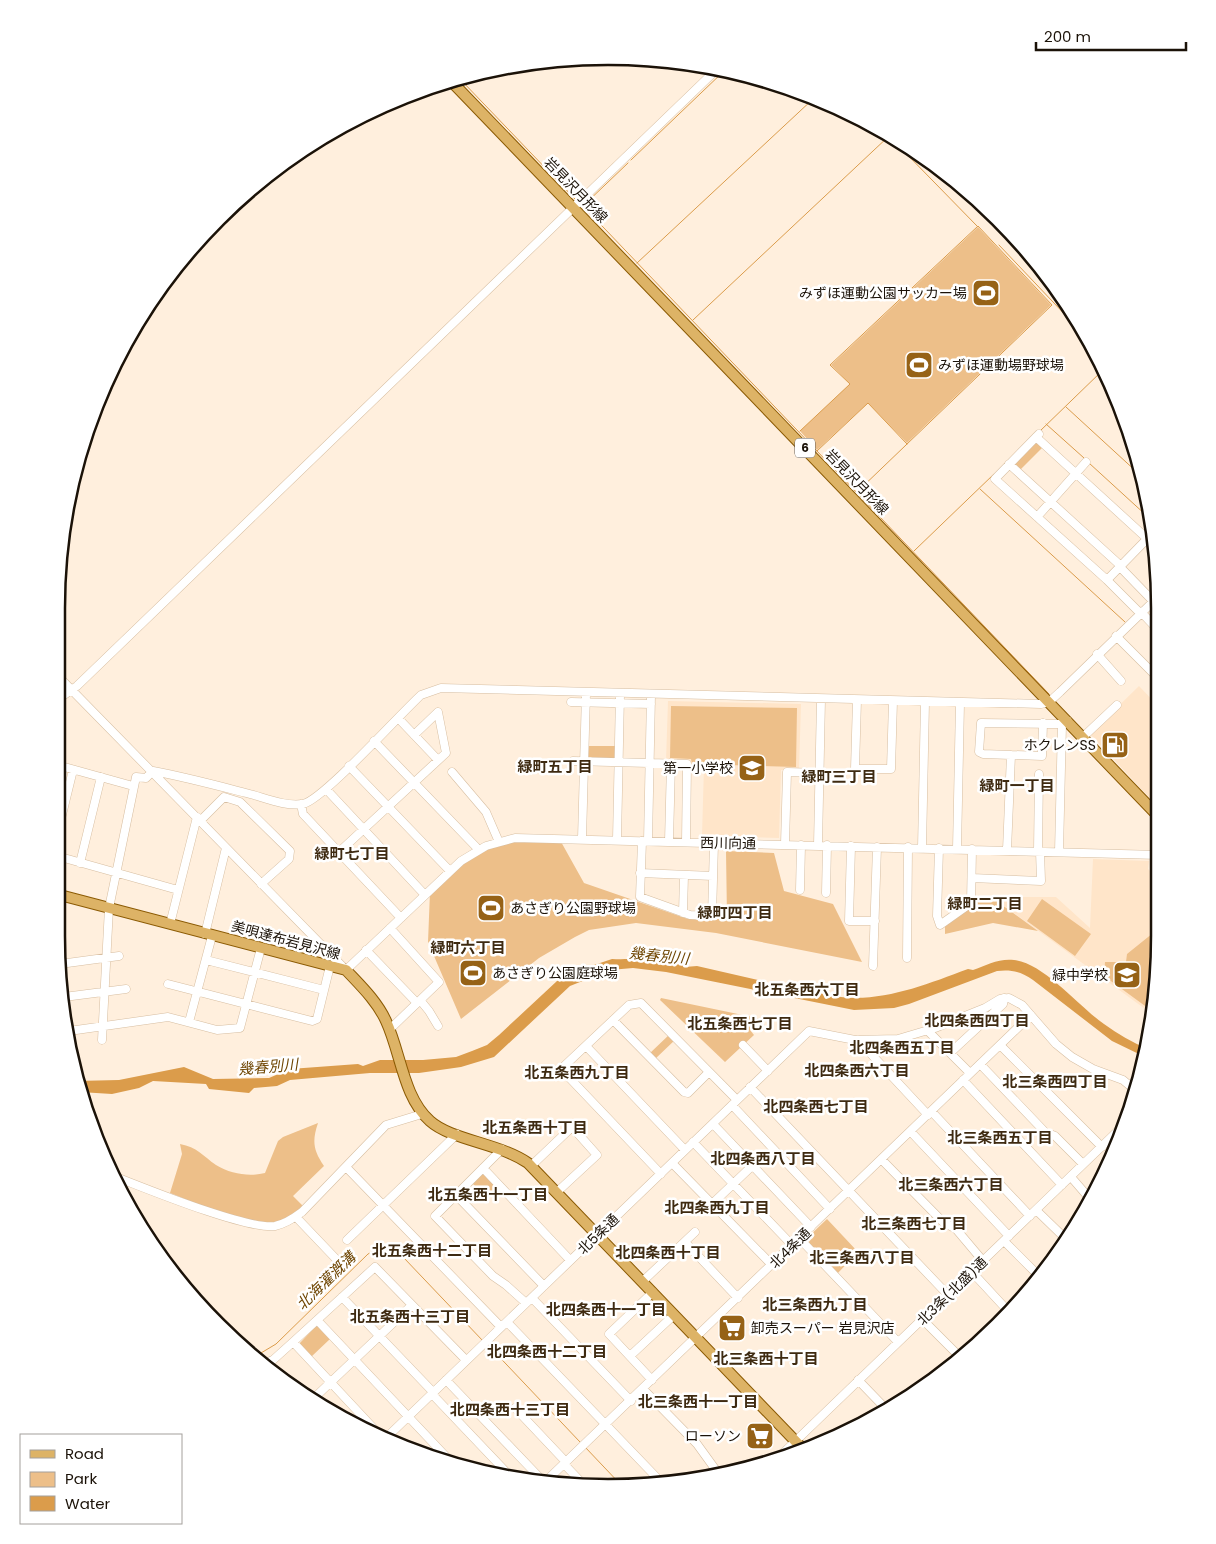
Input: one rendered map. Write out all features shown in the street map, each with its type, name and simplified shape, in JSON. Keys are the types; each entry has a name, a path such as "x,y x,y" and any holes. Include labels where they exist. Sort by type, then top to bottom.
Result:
{"main road":[{"name":"岩見沢月形線","path":"457,87 1049,702 1065,722 1083,737 1151,809"},
{"name":"美唄達布岩見沢線","path":"65,896 346,970 376,1004 391,1033 410,1089 422,1114 437,1127 502,1149 531,1166 798,1445"}],"street":[{"path":"65,695 575,208 711,75"},
{"path":"1146,535 1076,473 1038,435 995,479 1107,580 1151,623"},
{"path":"1037,517 1086,462"},
{"path":"1009,464 1151,593"},
{"path":"1107,580 1146,541"},
{"path":"153,771 277,801 301,804 314,799 421,695 441,688 1041,704 1049,702 1151,603"},
{"path":"1116,636 1151,671"},
{"path":"1097,654 1122,681"},
{"path":"65,683 346,970"},
{"path":"582,839 586,693"},
{"path":"617,840 620,694"},
{"path":"651,695 645,841 640,873 640,897 683,913 712,916 714,842"},
{"path":"818,845 821,699"},
{"path":"857,700 855,769 890,769 893,701"},
{"path":"571,702 650,704"},
{"path":"922,848 925,702"},
{"path":"957,849 960,703"},
{"path":"1083,737 1117,705"},
{"path":"339,852 446,752 438,712 414,735"},
{"path":"398,718 438,760"},
{"path":"1042,723 1042,756 984,754 979,752 981,722 1065,722 1059,852"},
{"path":"374,741 479,850"},
{"path":"1007,850 1011,755"},
{"path":"573,761 687,764 686,842"},
{"path":"669,841 671,763"},
{"path":"349,766 450,871"},
{"path":"65,767 133,786"},
{"path":"65,804 74,770"},
{"path":"102,1040 110,908 116,873 136,777 146,778 153,771"},
{"path":"452,772 486,812 499,842"},
{"path":"785,844 786,772 820,773"},
{"path":"972,878 1041,881 1039,774"},
{"path":"80,863 101,777"},
{"path":"326,788 425,895"},
{"path":"170,924 198,819 224,797 240,802 290,852 289,859 261,884"},
{"path":"301,804 303,814 401,918"},
{"name":"西川向通","path":"346,970 450,871 479,850 499,842 522,837 1151,855"},
{"path":"800,890 802,845"},
{"path":"826,893 827,846"},
{"path":"851,846 849,921 874,921"},
{"path":"873,966 877,847"},
{"path":"907,958 908,847"},
{"path":"189,1022 206,960 226,848"},
{"path":"939,848 937,916 940,925 971,903 972,849"},
{"path":"65,859 178,890"},
{"path":"640,873 713,876"},
{"path":"683,913 684,875"},
{"path":"390,928 439,982 418,1001 391,1033"},
{"path":"73,1030 168,1017 217,1030 240,1028 261,948"},
{"path":"366,950 430,1011 438,1026"},
{"path":"66,963 118,956"},
{"path":"206,960 324,990"},
{"path":"168,984 312,1021 317,1018 330,966"},
{"path":"69,996 126,989"},
{"path":"950,1053 1003,1004 1004,998"},
{"path":"858,1040 885,1041 927,1030 1004,998 1014,999 1031,1015 1056,1044 1072,1058 1093,1069 1123,1080 1130,1085"},
{"path":"661,1174 561,1069 632,1003 645,1004 709,1072 734,1103 830,1209"},
{"name":"北4条通","path":"552,1476 1031,1015"},
{"path":"613,1020 684,1092 688,1093 709,1072"},
{"path":"927,1030 970,1073"},
{"name":"北5条通","path":"391,1434 809,1031 858,1040"},
{"path":"858,1040 1030,1216"},
{"path":"1000,1044 1102,1147"},
{"path":"744,1045 768,1071"},
{"path":"586,1046 686,1150"},
{"path":"980,1064 1044,1132 1055,1136 1083,1164"},
{"path":"963,1080 1062,1185"},
{"path":"750,1087 948,1295"},
{"path":"123,1179 254,1224 275,1226 296,1217 386,1125 422,1114"},
{"path":"713,1124 811,1228"},
{"path":"531,1166 572,1127 598,1155 557,1192"},
{"path":"911,1132 1035,1271"},
{"path":"347,1240 457,1134"},
{"name":"北3条(北盛)通","path":"799,1444 858,1380 1113,1136"},
{"path":"694,1142 792,1245"},
{"path":"502,1149 435,1216 494,1276 529,1300 630,1401"},
{"path":"882,1160 943,1222 956,1229 983,1261"},
{"path":"672,1163 772,1265"},
{"path":"712,1204 752,1166"},
{"path":"346,1167 656,1477"},
{"path":"483,1168 570,1260"},
{"path":"1071,1177 1086,1194"},
{"path":"456,1195 544,1286"},
{"path":"1036,1210 1061,1234"},
{"path":"296,1217 337,1260"},
{"path":"643,1282 695,1232"},
{"path":"799,1238 898,1342"},
{"path":"685,1242 738,1298"},
{"path":"270,1361 318,1321 375,1267 466,1360"},
{"path":"972,1272 1004,1307"},
{"path":"652,1380 609,1334 653,1292"},
{"path":"342,1297 504,1469"},
{"path":"318,1394 412,1305"},
{"path":"630,1356 674,1315"},
{"path":"922,1319 956,1353"},
{"path":"318,1321 442,1453"},
{"path":"294,1342 369,1423"},
{"path":"446,1380 536,1474"},
{"path":"858,1380 882,1404"},
{"path":"643,1389 697,1444 715,1469"},
{"path":"515,1408 579,1478"}],"shaded area":[{"path":"1139,686 1151,699 1151,799 1090,734"},
{"name":"第一小学校","path":"668,701 801,704 799,770 781,770 779,838 702,836 704,766 666,761"},
{"name":"緑中学校","path":"1093,859 1149,861 1148,869 1151,872 1151,936 1150,972 1146,1009 992,897 1056,897 1090,928"}],"green space":[{"path":"978,227 1051,305 907,443 868,403 817,450 800,431 850,384 831,365"},
{"path":"1035,440 1044,446 1019,471 1013,464"},
{"path":"671,706 797,708 796,767 692,764 691,759 670,758"},
{"path":"585,746 619,746 618,761 585,760"},
{"path":"560,840 584,883 688,919 727,918 726,851 774,853 784,891 833,904 862,962 716,933 636,923 589,930 575,937 539,958 461,1019 428,942 430,892 477,853 508,841"},
{"path":"978,897 991,897 1038,931 993,923 945,934 945,926 973,906"},
{"path":"1042,899 1091,934 1075,956 1027,921"},
{"path":"1151,935 1150,972 1146,1007 1104,976 1105,962 1126,962 1127,954"},
{"path":"661,998 762,1019 750,1030 754,1035 725,1062 660,1000"},
{"path":"671,1033 676,1039 654,1060 649,1054"},
{"path":"318,1123 314,1140 316,1150 324,1166 293,1196 303,1206 284,1220 260,1223 234,1217 170,1193 182,1154 180,1144 195,1150 228,1171 246,1175 259,1174 265,1173 278,1141 283,1137"},
{"path":"483,1169 500,1187 487,1198 471,1182"},
{"path":"827,1219 858,1252 837,1274 804,1241"},
{"path":"317,1325 330,1339 311,1357 299,1344"}],"water":[{"path":"612,959 671,961 685,967 697,966 773,985 800,990 805,988 826,995 847,998 888,995 928,984 968,969 973,970 998,961 1014,960 1026,963 1049,977 1104,1024 1140,1046 1138,1054 1112,1041 1033,980 1020,973 1007,970 997,971 894,1008 854,1010 666,972 633,968 610,970 570,986 494,1057 461,1067 419,1073 370,1073 290,1080 277,1086 254,1088 249,1093 209,1089 206,1084 153,1081 139,1088 112,1094 89,1093 85,1081 119,1080 184,1067 213,1079 269,1078 290,1069 358,1064 363,1066 380,1060 423,1060 456,1057 487,1045 557,981 579,970"}],"waterway":[{"path":"631,160 719,76"},
{"path":"465,85 576,200"},
{"path":"637,263 808,103"},
{"path":"693,320 884,141"},
{"path":"909,156 977,226"},
{"path":"628,163 583,206 1049,694"},
{"path":"800,431 850,384 830,365 978,226 1052,305 857,492"},
{"path":"999,245 1063,313"},
{"path":"1039,432 1098,375"},
{"path":"817,451 868,403 907,444"},
{"path":"1066,407 1132,468"},
{"path":"1046,424 1084,458"},
{"path":"1089,463 1142,512"},
{"path":"914,551 994,474"},
{"path":"980,489 1125,622"},
{"name":"北海灌漑溝","path":"261,1353 276,1344 368,1254 378,1250 391,1251 404,1258 483,1341"},
{"name":"北海灌漑溝","path":"488,1345 580,1442"},
{"name":"北海灌漑溝","path":"585,1447 615,1479"}],"place":[{"name":"みずほ運動公園サッカー場","path":"986,293"},
{"name":"みずほ運動場野球場","path":"919,365"},
{"name":"ホクレンSS","path":"1115,745"},
{"name":"第一小学校","path":"752,768"},
{"name":"あさぎり公園野球場","path":"491,908"},
{"name":"あさぎり公園庭球場","path":"473,973"},
{"name":"緑中学校","path":"1127,975"},
{"name":"卸売スーパー 岩見沢店","path":"732,1328"},
{"name":"ローソン","path":"760,1436"}],"district":[{"name":"緑町五丁目","path":"555,767"},
{"name":"緑町三丁目","path":"839,777"},
{"name":"緑町一丁目","path":"1017,786"},
{"name":"緑町七丁目","path":"352,854"},
{"name":"緑町二丁目","path":"985,904"},
{"name":"緑町四丁目","path":"735,913"},
{"name":"緑町六丁目","path":"468,948"},
{"name":"北五条西六丁目","path":"807,990"},
{"name":"北四条西四丁目","path":"977,1021"},
{"name":"北五条西七丁目","path":"740,1024"},
{"name":"北四条西五丁目","path":"902,1048"},
{"name":"北四条西六丁目","path":"857,1071"},
{"name":"北五条西九丁目","path":"577,1073"},
{"name":"北三条西四丁目","path":"1055,1082"},
{"name":"北四条西七丁目","path":"816,1107"},
{"name":"北五条西十丁目","path":"535,1128"},
{"name":"北三条西五丁目","path":"1000,1138"},
{"name":"北四条西八丁目","path":"763,1159"},
{"name":"北三条西六丁目","path":"951,1185"},
{"name":"北五条西十一丁目","path":"488,1195"},
{"name":"北四条西九丁目","path":"717,1208"},
{"name":"北三条西七丁目","path":"914,1224"},
{"name":"北五条西十二丁目","path":"432,1251"},
{"name":"北四条西十丁目","path":"668,1253"},
{"name":"北三条西八丁目","path":"862,1258"},
{"name":"北三条西九丁目","path":"815,1305"},
{"name":"北四条西十一丁目","path":"606,1310"},
{"name":"北五条西十三丁目","path":"410,1317"},
{"name":"北四条西十二丁目","path":"547,1352"},
{"name":"北三条西十丁目","path":"766,1359"},
{"name":"北三条西十一丁目","path":"698,1402"},
{"name":"北四条西十三丁目","path":"510,1410"}],"water label":[{"name":"幾春別川","path":"659,956"},
{"name":"幾春別川","path":"268,1067"}]}
